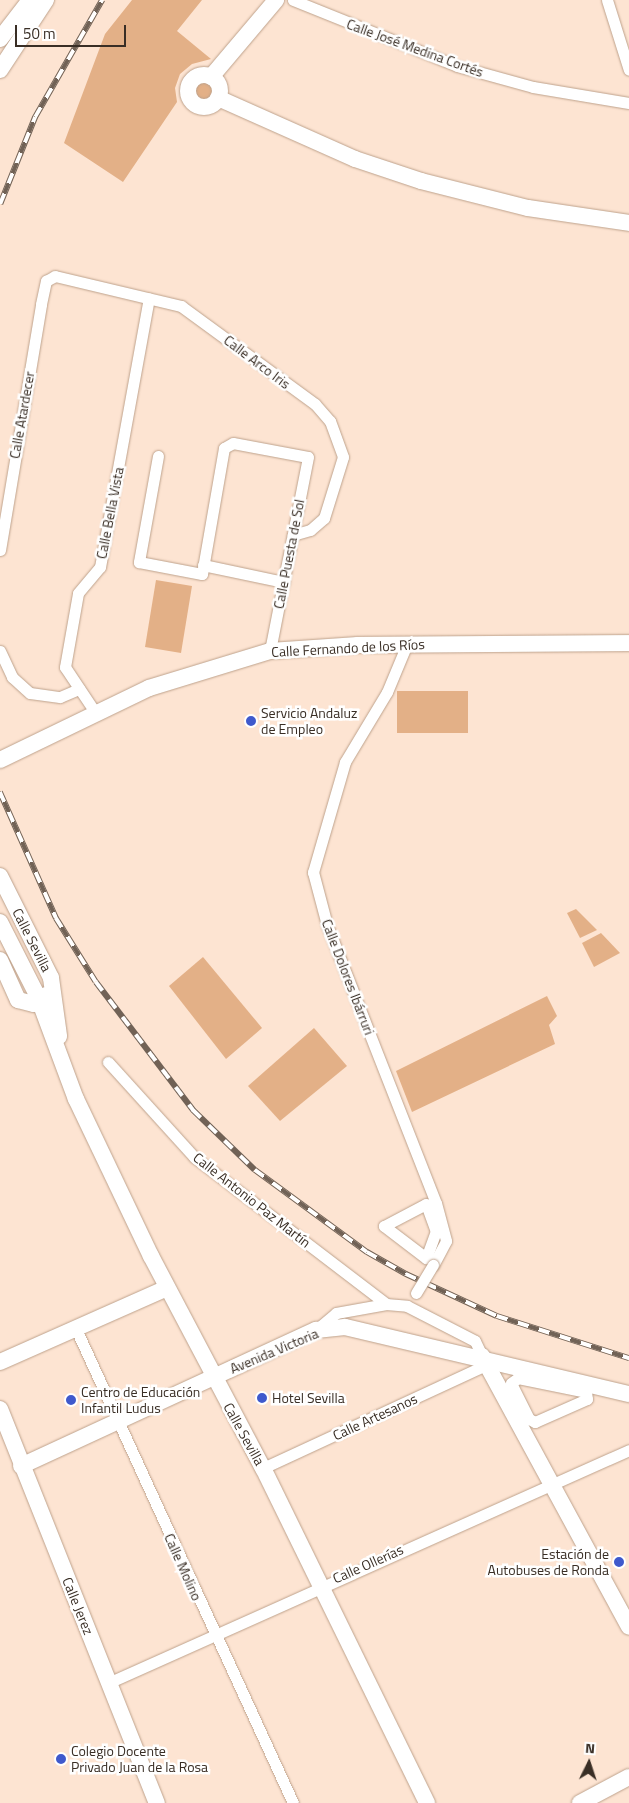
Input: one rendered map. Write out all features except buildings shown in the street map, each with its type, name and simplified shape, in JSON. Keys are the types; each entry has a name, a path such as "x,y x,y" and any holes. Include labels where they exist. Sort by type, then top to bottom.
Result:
{"main road":[{"path":"0,39 30,0"},
{"path":"0,70 46,0"},
{"path":"211,77 276,0"},
{"path":"200,76 211,77 219,87 218,98 208,106 190,99 191,83 200,76"},
{"path":"218,98 355,158 421,181 528,208 629,223"},
{"name":"Calle Fernando de los Ríos","path":"6,757 95,712 150,688 270,651 407,644 629,643"},
{"name":"Calle Sevilla","path":"0,876 53,983 62,1065"},
{"name":"Calle Sevilla","path":"0,922 40,1001 62,1065 167,1288 212,1377 263,1468 318,1586 427,1803"},
{"path":"0,960 18,1000 40,1001 50,987 44,967"},
{"path":"0,1362 167,1288"},
{"name":"Avenida Victoria","path":"21,1466 316,1330 345,1327 626,1393"},
{"path":"484,1361 548,1484 629,1627"},
{"path":"626,1393 629,1408"},
{"name":"Calle Jerez","path":"0,1409 21,1466 157,1803"},
{"path":"582,1802 629,1777"}],"street":[{"name":"Calle José Medina Cortés","path":"293,0 457,66 533,87 629,103"},
{"path":"606,0 629,70"},
{"name":"Calle Arco Iris","path":"46,281 55,276 180,306 315,404 330,421 343,457 334,495 324,518 310,530 293,535"},
{"name":"Calle Atardecer","path":"0,550 46,281"},
{"name":"Calle Bella Vista","path":"95,712 65,667 78,592 100,567 149,298"},
{"name":"Calle Puesta de Sol","path":"203,565 224,448 229,446 308,457 270,651"},
{"path":"158,456 139,562 202,574 203,565 284,582"},
{"name":"Calle Dolores Ibárruri","path":"407,644 387,692 345,762 314,872 327,925 436,1203 446,1241 407,1306"},
{"path":"0,650 12,678 30,692 60,697 79,689"},
{"name":"Calle Antonio Paz Martín","path":"108,1062 194,1157 386,1304"},
{"path":"426,1204 436,1236 426,1258 384,1226 426,1204"},
{"path":"316,1330 336,1313 386,1304 407,1306 475,1341 484,1361"},
{"path":"345,1327 354,1309"},
{"name":"Calle Molino","path":"76,1329 213,1636 293,1803"},
{"name":"Calle Artesanos","path":"263,1468 484,1361"},
{"path":"518,1378 586,1392 587,1399 536,1422 529,1419 511,1383 518,1378"},
{"name":"Calle Ollerías","path":"108,1683 318,1586 629,1450"}],"shaded area":[{"path":"132,0 202,0 177,31 211,59 192,64 180,74 175,88 177,102 123,182 64,143 105,34"},
{"path":"199,82 207,82 212,87 210,98 199,100 194,95 194,87"},
{"path":"156,580 192,586 181,653 145,647"},
{"path":"397,691 468,691 468,733 397,733"},
{"path":"576,909 597,930 580,938 567,913"},
{"path":"601,933 620,953 594,967 582,943"},
{"path":"203,957 262,1028 226,1059 169,986"},
{"path":"547,996 557,1016 549,1025 555,1044 412,1112 396,1071"},
{"path":"314,1028 347,1066 280,1121 248,1086"}],"railway":[{"path":"0,204 35,117 102,0"},
{"path":"0,792 56,918 96,982 193,1110 255,1170 367,1252 406,1274 497,1316 629,1358"}],"place":[{"name":"Servicio Andaluz de Empleo","path":"251,721"},
{"name":"Hotel Sevilla","path":"262,1398"},
{"name":"Centro de Educación Infantil Ludus","path":"71,1400"},
{"name":"Estación de Autobuses de Ronda","path":"619,1562"},
{"name":"Colegio Docente Privado Juan de la Rosa","path":"61,1759"}]}
